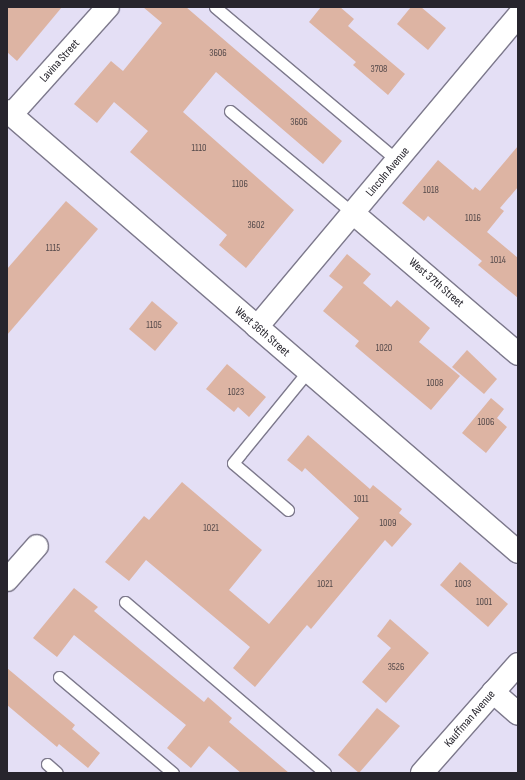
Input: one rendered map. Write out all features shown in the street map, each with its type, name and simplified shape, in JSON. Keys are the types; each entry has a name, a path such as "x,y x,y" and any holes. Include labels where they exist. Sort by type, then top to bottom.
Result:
{"street":[{"name":"Lavina Street","path":"9,113 108,7"},
{"name":"Lincoln Avenue","path":"257,327 518,16"},
{"name":"West 36th Street","path":"9,113 518,552"},
{"name":"West 37th Street","path":"353,213 518,354"},
{"path":"7,580 37,546"},
{"name":"Kauffman Avenue","path":"422,773 518,664"},
{"path":"494,692 518,714"}],"lane":[{"path":"215,7 397,160"},
{"path":"230,111 353,213"},
{"path":"288,510 233,463 308,371"},
{"path":"125,602 325,773"},
{"path":"59,677 173,773"},
{"path":"47,764 57,773"}],"building":[{"path":"7,7 62,7 17,61 7,52"},
{"path":"143,7 186,7 342,141 323,164 216,72 183,112 294,210 246,268 219,245 227,235 130,152 148,131 114,102 97,123 74,104 111,61 123,71 162,23"},
{"path":"321,7 340,7 354,19 348,26 405,74 388,95 353,65 356,62 309,22"},
{"path":"411,7 421,7 446,28 428,50 397,24"},
{"path":"518,146 518,187 500,208 504,211 487,232 518,258 518,298 478,265 482,261 428,216 424,221 402,203 438,160 473,190 475,187 480,191"},
{"path":"66,201 98,229 7,335 7,269"},
{"path":"347,254 371,274 363,283 391,307 397,300 430,328 419,342 460,376 431,410 355,346 359,341 323,311 343,287 329,276"},
{"path":"152,301 178,323 155,351 129,329"},
{"path":"467,350 497,379 484,394 452,367"},
{"path":"227,364 266,397 249,417 238,407 234,412 206,389"},
{"path":"491,398 504,409 497,418 507,427 486,453 462,433"},
{"path":"308,435 370,489 373,485 402,509 399,513 412,524 392,547 385,540 311,629 307,625 255,687 233,668 250,647 146,560 129,581 105,562 144,516 149,520 182,482 262,550 229,590 269,624 359,518 305,468 302,472 287,460"},
{"path":"460,562 508,604 488,627 440,585"},
{"path":"74,588 98,607 94,611 204,702 208,697 232,718 229,722 289,773 241,773 209,746 191,768 167,748 186,725 74,635 57,657 33,638"},
{"path":"390,619 429,653 386,703 362,682 391,648 377,636"},
{"path":"7,668 75,725 72,729 100,753 88,768 59,744 57,747 7,705"},
{"path":"377,708 400,726 359,773 338,755"}]}
